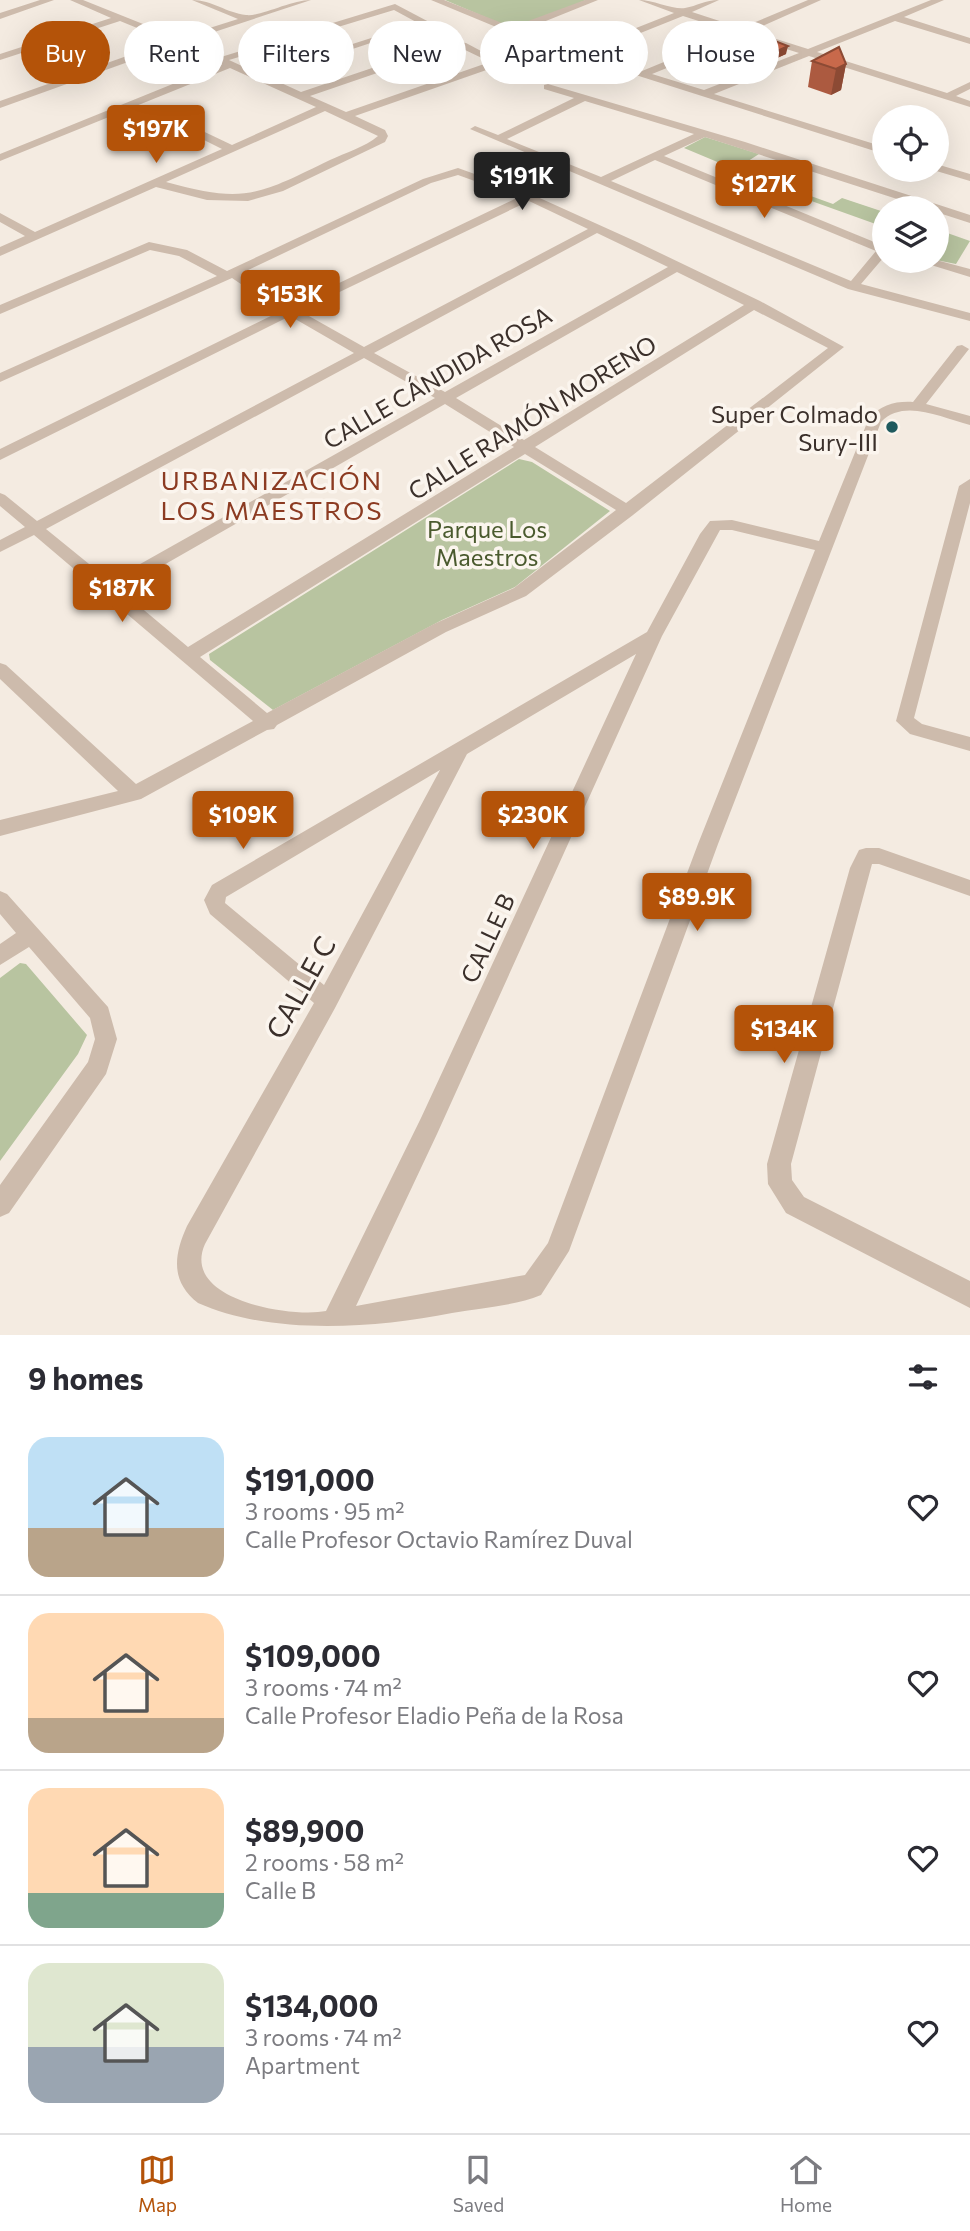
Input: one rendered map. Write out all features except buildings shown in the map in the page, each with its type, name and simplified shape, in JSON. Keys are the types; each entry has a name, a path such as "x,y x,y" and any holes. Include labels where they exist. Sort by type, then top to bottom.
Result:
{"street":[{"path":"0,16 49,0"},
{"path":"75,0 128,21"},
{"path":"197,0 247,19"},
{"path":"224,26 306,0"},
{"path":"436,0 487,21"},
{"path":"537,21 593,0"},
{"path":"644,0 711,21"},
{"path":"648,26 714,0"},
{"path":"766,21 816,0"},
{"path":"704,94 939,0"},
{"path":"352,21 395,7 426,23 354,46"},
{"path":"0,57 120,18"},
{"path":"896,18 970,41"},
{"path":"779,43 970,104"},
{"path":"301,96 452,44 463,45 493,60 491,65 346,116"},
{"path":"0,158 238,58"},
{"path":"0,106 124,61"},
{"path":"226,62 238,67"},
{"path":"648,76 872,147"},
{"path":"156,183 226,200 263,195 381,140 381,132 274,84"},
{"path":"947,97 970,85"},
{"path":"548,87 704,133 970,219"},
{"path":"500,138 583,98"},
{"path":"0,252 325,107"},
{"path":"186,127 232,149"},
{"path":"475,129 853,286 970,317"},
{"path":"603,181 704,133"},
{"path":"657,157 872,245"},
{"path":"0,378 427,181 458,171 529,197 835,343 837,349 520,592 440,628 268,724 134,794 0,828"},
{"path":"949,171 970,178"},
{"path":"0,455 290,311 529,197"},
{"path":"0,217 34,236"},
{"path":"0,547 596,229"},
{"path":"0,310 149,246 190,256 229,274 290,311 367,352 628,511"},
{"path":"965,272 970,255"},
{"path":"853,286 872,264"},
{"name":"CALLE CÁNDIDA ROSA","path":"109,589 677,267"},
{"name":"CALLE RAMÓN MORENO","path":"189,655 755,304"},
{"path":"917,407 962,349"},
{"path":"334,1322 532,1286 557,1251 708,845 823,547 880,413 893,407 917,407 970,421"},
{"path":"970,484 967,486 905,721 916,729 970,744"},
{"path":"0,498 268,724"},
{"name":"CALLE B","path":"334,1322 429,1126 653,636 708,534 716,525 732,525 823,547"},
{"path":"327,1001 217,908 214,900 219,891 653,636"},
{"path":"0,669 134,794"},
{"name":"CALLE C","path":"334,1322 291,1328 229,1309 207,1296 197,1285 190,1272 188,1255 195,1235 327,1001 462,746"},
{"path":"970,888 879,856 866,856 856,881 779,1164 779,1184 795,1205 970,1295"},
{"path":"0,900 100,1014 106,1039 98,1067 0,1205"},
{"path":"0,956 30,935"}],"green space":[{"path":"445,0 586,0 536,21 494,21"},
{"path":"705,137 759,154 742,165 813,190 808,195 833,204 842,198 872,208 872,223 803,198 684,148"},
{"path":"949,234 970,241 956,264 949,263"},
{"name":"Parque Los Maestros","path":"519,459 532,462 610,511 515,587 442,620 273,710 210,660 209,654"},
{"path":"20,963 26,964 87,1035 78,1054 0,1161 0,978"}],"place":[{"name":"Super Colmado Sury-III","path":"892,427"}],"district":[{"name":"URBANIZACIÓN LOS MAESTROS","path":"272,494"}]}
